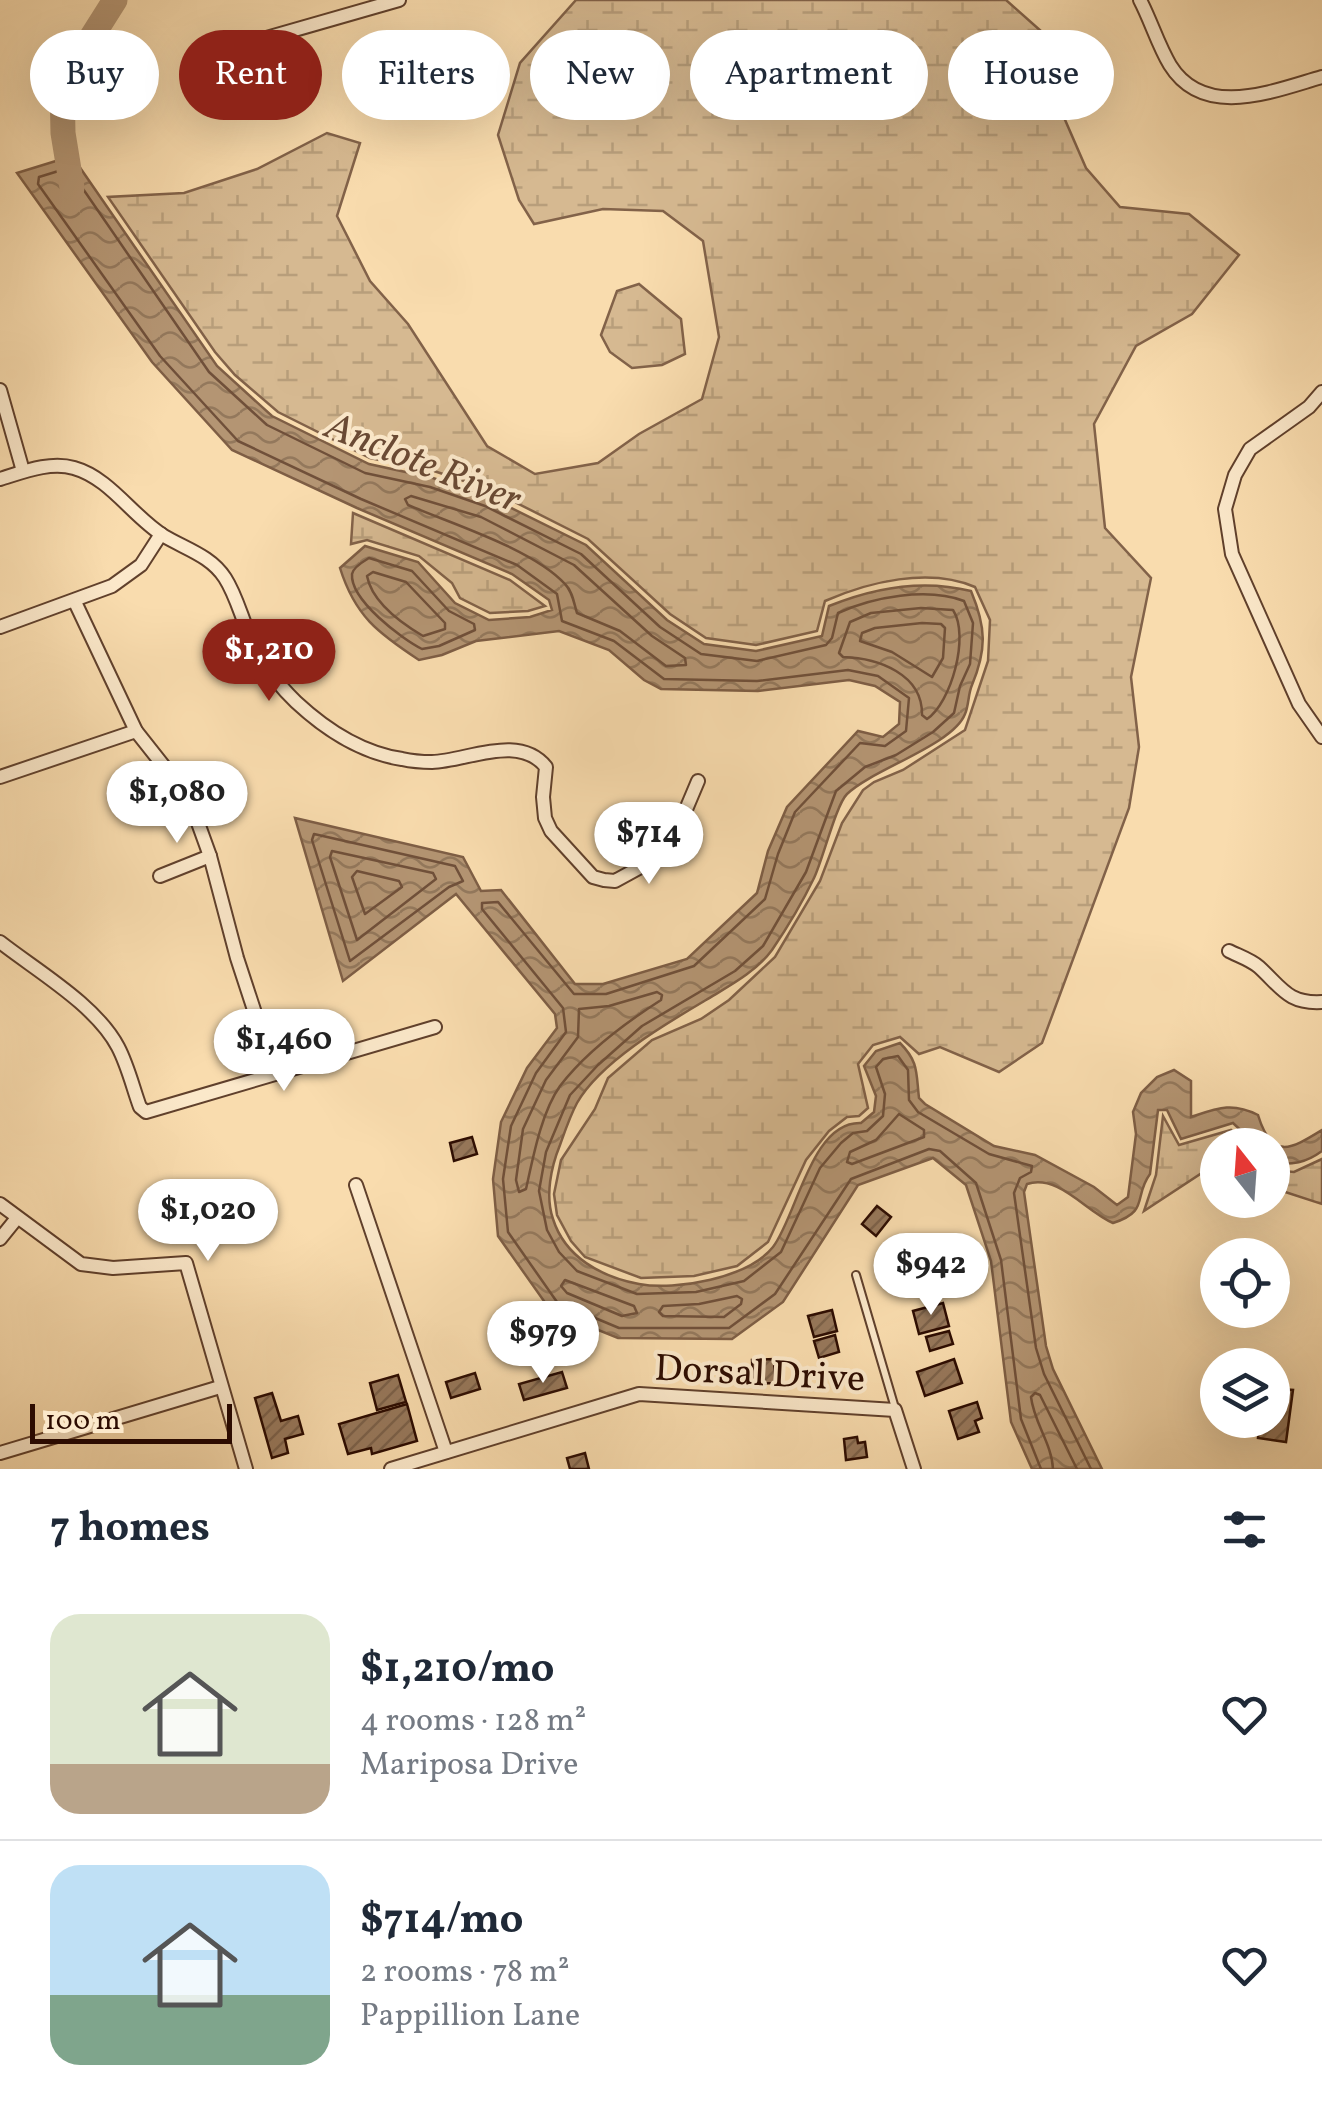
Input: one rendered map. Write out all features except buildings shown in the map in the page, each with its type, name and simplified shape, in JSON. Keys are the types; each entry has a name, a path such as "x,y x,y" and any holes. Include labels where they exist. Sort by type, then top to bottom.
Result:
{"street":[{"path":"294,30 399,0"},
{"path":"1140,0 1173,70 1209,97 1256,96 1322,77"},
{"path":"0,390 23,472"},
{"path":"1322,392 1309,407 1250,450 1234,475 1224,509 1232,554 1299,704 1322,737"},
{"path":"0,479 48,466 75,468 102,484 161,534 214,562 228,582 268,671 326,728 398,759 431,762 484,752 538,756 546,767 545,818 560,843 593,877 615,881 668,852 698,780"},
{"path":"0,627 112,586 141,565 161,534"},
{"path":"76,602 136,731 188,798 210,856 237,958 275,1074"},
{"path":"0,777 136,731"},
{"path":"160,876 210,856"},
{"path":"0,942 106,1029 118,1048 140,1107 153,1112 435,1027"},
{"path":"1229,951 1256,964 1279,990 1304,1003 1322,1002"},
{"path":"356,1184 446,1452"},
{"path":"0,1204 81,1264 113,1268 186,1262 246,1469"},
{"path":"0,1240 16,1218"},
{"path":"0,1453 220,1386"},
{"name":"Dorsal Drive","path":"392,1469 638,1394 895,1410"},
{"path":"895,1410 914,1469"}],"lane":[{"path":"856,1275 895,1410"}],"green space":[{"path":"576,0 1006,0 1040,30 948,30 948,120 1065,120 1086,168 1120,207 1189,214 1239,255 1192,314 1136,346 1094,424 1105,528 1151,578 1131,677 1139,747 1129,808 1042,1043 999,1072 940,1047 919,1054 900,1037 873,1045 858,1064 868,1108 829,1131 806,1160 768,1242 737,1266 694,1276 641,1278 585,1257 557,1215 554,1194 561,1160 595,1109 608,1078 652,1040 701,1019 729,1000 775,957 820,881 842,823 863,790 903,770 965,730 988,661 990,620 975,587 938,578 899,579 825,601 817,631 756,645 706,638 670,614 588,539 491,490 434,471 370,458 278,412 215,352 108,197 184,193 257,169 327,133 360,143 337,216 370,281 408,324 487,446 535,474 598,463 639,434 702,399 719,337 703,241 663,211 603,209 534,224 519,200 498,135 503,120 510,120 510,96 520,63 530,52 530,120 670,120 670,30 549,30"},
{"path":"639,284 681,319 685,354 662,365 632,368 610,352 601,335 617,291"},
{"path":"353,513 510,580 545,606 490,613 460,598 452,583 419,556 367,540 351,544"},
{"path":"1163,1116 1179,1145 1200,1139 1200,1174 1144,1211 1156,1175"},
{"path":"1322,1159 1322,1204 1290,1194 1290,1172"}],"water":[{"path":"72,156 217,366 272,416 369,464 433,478 489,497 586,545 667,620 704,644 756,651 822,636 829,606 881,590 935,586 971,591 980,616 982,649 966,711 958,725 847,794 810,887 766,958 733,984 618,1058 588,1088 572,1113 554,1163 549,1191 551,1210 559,1232 575,1254 598,1270 625,1281 654,1286 691,1284 747,1267 762,1258 782,1233 807,1173 830,1137 844,1126 861,1123 874,1112 876,1096 864,1066 876,1051 900,1043 914,1062 919,1098 925,1104 994,1146 1035,1155 1094,1187 1117,1205 1128,1197 1136,1134 1133,1112 1141,1093 1157,1077 1174,1070 1191,1081 1191,1117 1225,1108 1240,1109 1258,1115 1262,1128 1238,1128 1233,1123 1200,1128 1200,1133 1181,1139 1167,1110 1158,1110 1150,1174 1139,1203 1132,1214 1113,1223 1050,1184 1027,1184 1024,1192 1046,1346 1053,1369 1102,1469 1032,1469 1011,1422 991,1261 966,1185 933,1158 858,1185 783,1302 732,1339 618,1338 551,1311 498,1236 493,1179 501,1122 527,1068 557,1028 555,1014 456,894 343,981 295,818 463,857 481,891 501,890 575,984 603,984 687,959 757,893 768,851 787,807 858,731 883,737 899,724 900,702 875,686 849,680 758,691 661,689 609,650 559,631 476,641 419,660 370,622 346,585 340,568 365,546 418,562 455,603 489,620 530,617 552,610 549,600 512,574 232,450 152,362 17,173"},
{"path":"1322,1130 1322,1151 1290,1163 1290,1146"}],"waterway":[{"name":"Anclote River","path":"72,188 63,133 62,84 115,0"}]}
